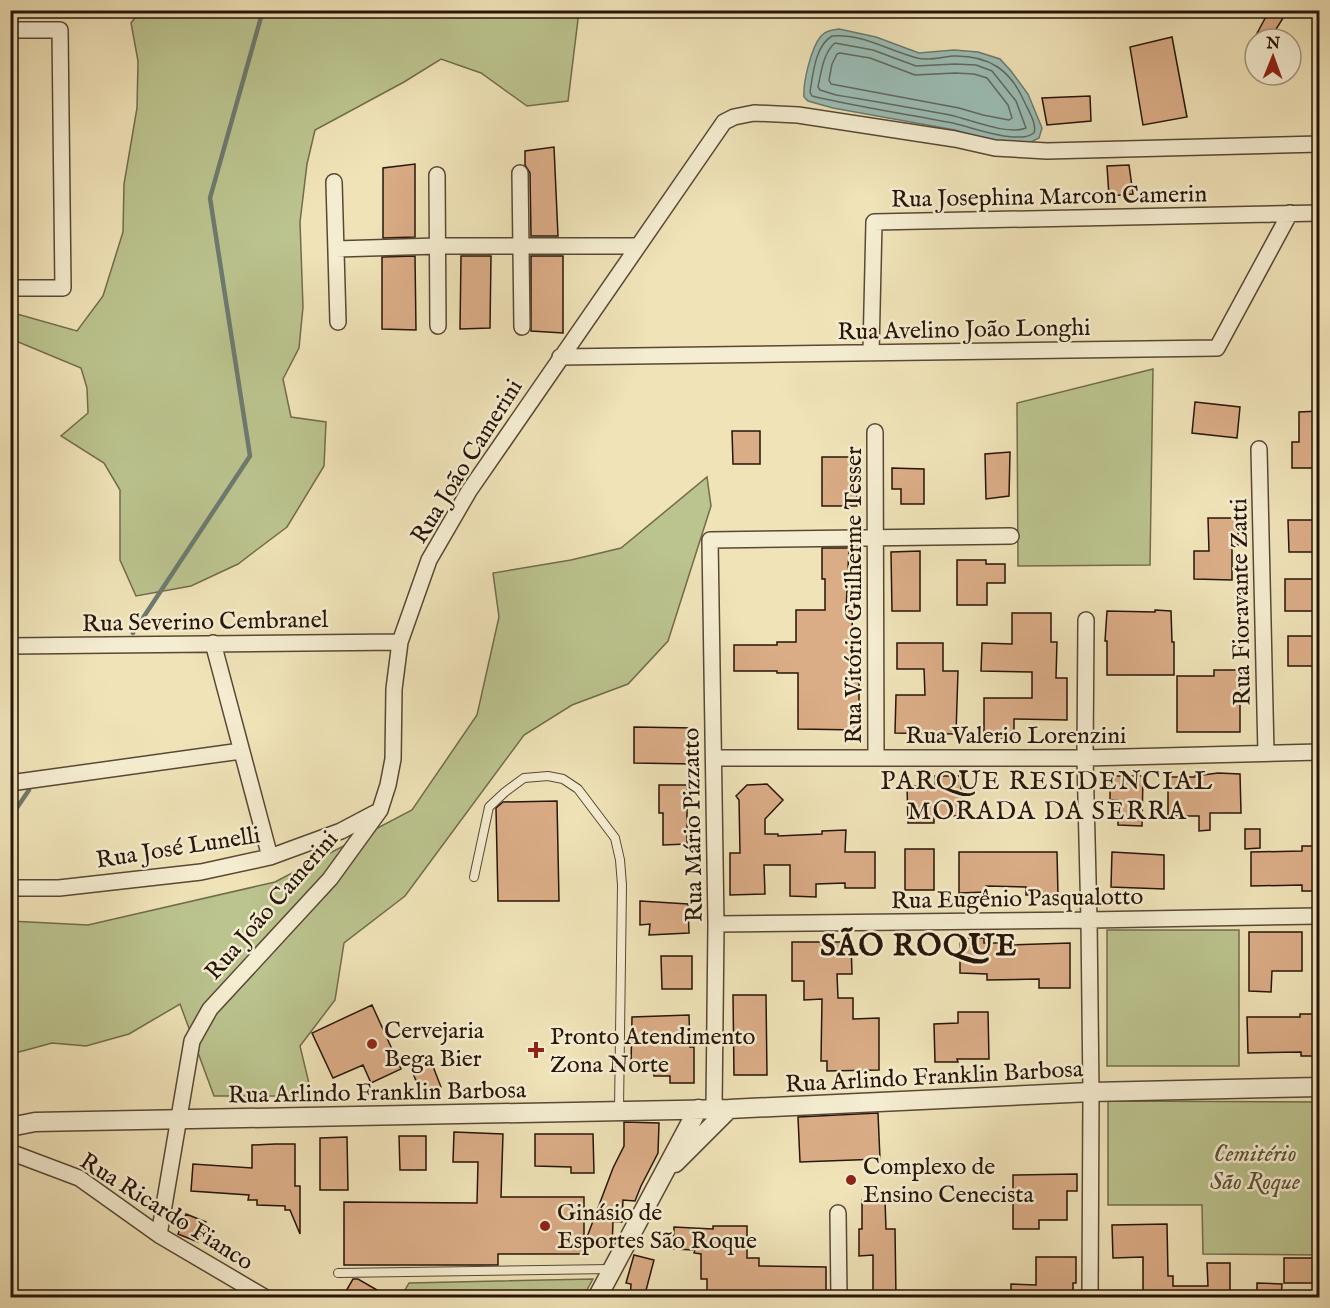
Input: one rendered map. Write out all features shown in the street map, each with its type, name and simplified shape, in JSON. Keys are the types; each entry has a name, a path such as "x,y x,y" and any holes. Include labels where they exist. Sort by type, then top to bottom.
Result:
{"street":[{"path":"10,30 60,30 63,288 10,288"},
{"name":"Rua João Camerini","path":"159,1235 192,1041 210,1009 330,879 380,810 393,759 393,689 400,642 429,560 469,491 724,122 734,117 754,113 798,115 955,139 995,148 1047,151 1320,144"},
{"path":"520,173 522,327"},
{"path":"437,175 438,326"},
{"path":"334,182 338,322"},
{"name":"Rua Avelino João Longhi","path":"560,357 1216,348 1290,213"},
{"name":"Rua Josephina Marcon Camerin","path":"871,352 874,222 1320,213"},
{"path":"336,249 437,246 637,246"},
{"name":"Rua Vitório Guilherme Tesser","path":"875,432 876,758"},
{"name":"Rua Fioravante Zatti","path":"1259,449 1266,753"},
{"path":"875,537 1011,536"},
{"name":"Rua Mário Pizzatto","path":"714,1109 716,924 710,540 875,537"},
{"path":"1086,620 1085,758 1091,1092 1090,1298"},
{"name":"Rua Severino Cembranel","path":"10,646 400,642"},
{"path":"213,644 270,857"},
{"path":"10,783 241,751"},
{"name":"Rua Valerio Lorenzini","path":"714,758 1085,758 1320,752"},
{"name":"Rua José Lunelli","path":"10,888 59,888 201,872 270,857 341,831 380,810"},
{"name":"Rua Eugênio Pasqualotto","path":"716,924 1320,916"},
{"name":"Rua Arlindo Franklin Barbosa","path":"10,1127 35,1122 619,1112 1091,1092 1320,1087"},
{"path":"665,1173 714,1109"},
{"path":"597,1298 665,1173 714,1109"},
{"name":"Rua Ricardo Fianco","path":"10,1152 79,1178 159,1235 266,1298"},
{"path":"838,1213 839,1298"}],"lane":[{"path":"474,877 489,807 524,778 548,776 563,779 578,789 615,838 621,860 622,885 619,1112"},
{"path":"338,1273 612,1269"}],"green space":[{"path":"140,11 579,11 568,101 527,106 481,73 441,59 404,82 315,130 307,164 300,222 303,307 299,348 283,379 291,417 326,422 324,466 287,527 238,564 191,586 136,596 120,560 120,490 104,463 61,436 88,413 87,388 81,368 11,339 10,312 77,331 103,296 123,232 124,184 137,108 138,61 131,23"},
{"path":"1153,369 1150,565 1018,566 1017,403"},
{"path":"707,477 711,506 668,641 628,684 572,705 524,735 405,896 344,943 335,1000 300,1046 312,1096 214,1096 180,1004 129,1034 86,1046 52,1043 11,1052 10,921 88,925 275,882 412,810 477,715 499,617 493,573 571,560 621,548"},
{"path":"1107,930 1239,930 1239,1066 1107,1066"},
{"name":"Cemitério São Roque","path":"1108,1101 1319,1102 1319,1255 1203,1254 1202,1205 1108,1205"},
{"path":"593,1279 583,1297 401,1297 409,1283"}],"water":[{"path":"839,29 876,37 919,53 954,50 978,52 1000,59 1028,94 1042,128 1039,138 1029,143 1010,143 808,101 804,97 805,83 808,65 817,41 823,34"}],"building":[{"path":"1269,11 1283,18 1277,27 1260,27"},
{"path":"1172,37 1187,117 1143,125 1130,47"},
{"path":"1090,96 1091,121 1047,125 1042,98"},
{"path":"554,147 558,236 531,236 530,173 525,165 525,151"},
{"path":"415,164 415,237 383,238 383,168"},
{"path":"1129,165 1133,194 1109,196 1107,166"},
{"path":"415,256 416,330 382,329 382,257"},
{"path":"461,256 491,256 490,328 460,329"},
{"path":"531,256 563,256 563,333 531,331"},
{"path":"1195,402 1240,407 1237,438 1192,433"},
{"path":"1320,411 1320,468 1292,468 1292,442 1299,442 1299,412"},
{"path":"732,431 760,431 760,464 733,464"},
{"path":"1010,452 1009,496 986,499 985,454"},
{"path":"822,457 857,457 857,506 822,506"},
{"path":"892,468 924,469 924,504 901,504 901,489 892,489"},
{"path":"1208,518 1238,518 1238,545 1232,545 1232,580 1194,579 1194,551 1209,551"},
{"path":"1288,520 1320,520 1320,552 1289,552"},
{"path":"822,548 849,548 846,611 852,611 853,679 859,679 859,730 798,729 798,673 734,671 734,645 777,645 777,642 796,642 796,610 825,610"},
{"path":"920,551 920,611 892,611 891,552"},
{"path":"957,560 986,560 986,564 1005,564 1005,583 987,583 987,605 957,605"},
{"path":"1285,579 1320,579 1320,611 1285,611"},
{"path":"1155,610 1171,611 1174,675 1107,675 1107,641 1105,641 1107,611 1155,612"},
{"path":"1012,613 1051,613 1051,642 1057,642 1056,678 1067,678 1067,720 1014,719 1014,738 984,738 984,698 1032,698 1032,672 981,671 982,643 1012,644"},
{"path":"1288,636 1320,636 1320,666 1288,666"},
{"path":"897,643 943,643 943,671 958,671 956,734 895,733 896,695 925,695 924,669 897,669"},
{"path":"1214,670 1240,670 1240,732 1177,732 1177,676 1214,676"},
{"path":"634,727 695,728 694,764 634,763"},
{"path":"1218,773 1240,774 1241,813 1210,813 1210,830 1199,831 1199,816 1168,816 1168,777 1195,777"},
{"path":"935,776 961,776 961,816 934,816 934,823 908,823 907,786 935,786"},
{"path":"1110,776 1143,776 1142,826 1118,825 1118,800 1110,800"},
{"path":"767,784 783,800 765,819 765,834 778,834 778,836 822,834 822,831 846,830 845,852 875,852 875,888 845,888 845,883 816,884 816,897 790,896 790,865 764,865 765,894 730,895 730,853 740,853 739,800 736,796 747,785"},
{"path":"659,785 687,785 687,844 663,845 663,813 659,813"},
{"path":"557,801 559,901 498,901 496,808 503,802"},
{"path":"1245,829 1260,829 1260,848 1245,849"},
{"path":"1302,846 1320,846 1320,891 1302,891 1302,885 1251,886 1251,852 1302,851"},
{"path":"905,849 934,849 934,890 905,890"},
{"path":"959,852 1057,852 1058,895 1026,895 1026,887 986,886 986,892 959,893"},
{"path":"1112,852 1164,855 1164,889 1111,887"},
{"path":"640,901 688,904 689,933 649,935 650,924 640,925"},
{"path":"1249,932 1302,932 1302,971 1272,971 1271,992 1249,991"},
{"path":"960,938 984,938 984,943 1010,943 1010,945 1070,943 1070,988 1039,988 1039,979 987,980 987,974 960,973"},
{"path":"792,942 851,942 852,974 837,974 838,998 853,998 853,1019 879,1018 879,1070 827,1071 827,1061 821,1061 822,999 804,1000 804,981 792,981"},
{"path":"661,956 692,956 692,989 662,989"},
{"path":"733,995 766,995 767,1075 734,1075"},
{"path":"372,1005 401,1069 371,1083 363,1065 333,1078 312,1033"},
{"path":"958,1012 988,1012 989,1059 935,1062 934,1024 958,1023"},
{"path":"1300,1014 1320,1014 1320,1056 1301,1056 1301,1052 1248,1053 1247,1017 1300,1017"},
{"path":"689,1015 690,1047 694,1047 694,1083 670,1083 670,1076 654,1076 654,1063 631,1064 632,1017"},
{"path":"429,1056 441,1087 422,1095 409,1064"},
{"path":"878,1113 880,1159 800,1162 798,1117"},
{"path":"624,1122 659,1123 658,1153 635,1201 623,1200 622,1222 613,1222 612,1246 584,1245 613,1168 624,1146"},
{"path":"454,1132 503,1134 501,1197 584,1197 584,1254 498,1254 498,1265 344,1265 344,1202 477,1203 478,1162 453,1162"},
{"path":"535,1134 593,1134 594,1173 571,1173 571,1167 535,1166"},
{"path":"399,1136 426,1136 426,1170 400,1170"},
{"path":"347,1137 348,1190 320,1190 320,1138"},
{"path":"295,1144 295,1186 300,1186 300,1234 290,1210 285,1210 285,1206 257,1205 257,1200 248,1200 249,1195 191,1191 193,1164 252,1168 252,1145"},
{"path":"1077,1174 1077,1191 1067,1191 1067,1220 1039,1220 1039,1229 1013,1229 1013,1175"},
{"path":"862,1200 885,1200 886,1229 895,1229 896,1298 873,1298 873,1255 859,1256"},
{"path":"186,1214 206,1222 198,1242 178,1234"},
{"path":"1167,1224 1168,1276 1173,1276 1173,1286 1208,1286 1207,1263 1230,1263 1230,1298 1143,1298 1143,1257 1113,1258 1112,1225"},
{"path":"713,1226 747,1226 747,1258 759,1258 759,1266 826,1267 826,1298 707,1298 707,1279 701,1279 701,1254 694,1253 695,1250 673,1249 674,1227 713,1229"},
{"path":"634,1255 654,1260 644,1298 630,1298 631,1284 626,1283"},
{"path":"1036,1257 1076,1257 1076,1283 1073,1283 1073,1298 1011,1298 1011,1284 1036,1285"},
{"path":"1284,1258 1320,1258 1320,1283 1284,1283"},
{"path":"353,1279 358,1279 391,1298 342,1298"},
{"path":"1257,1283 1282,1284 1281,1298 1257,1298"}],"waterway":[{"path":"133,633 250,456 210,198 263,10"},
{"path":"10,818 29,790"}],"place":[{"name":"Cervejaria Bega Bier","path":"372,1044"},
{"name":"Pronto Atendimento Zona Norte","path":"536,1050"},
{"name":"Complexo de Ensino Cenecista","path":"851,1180"},
{"name":"Ginásio de Esportes São Roque","path":"545,1226"}],"district":[{"name":"PARQUE RESIDENCIAL MORADA DA SERRA","path":"1047,795"},
{"name":"SÃO ROQUE","path":"919,945"}]}
